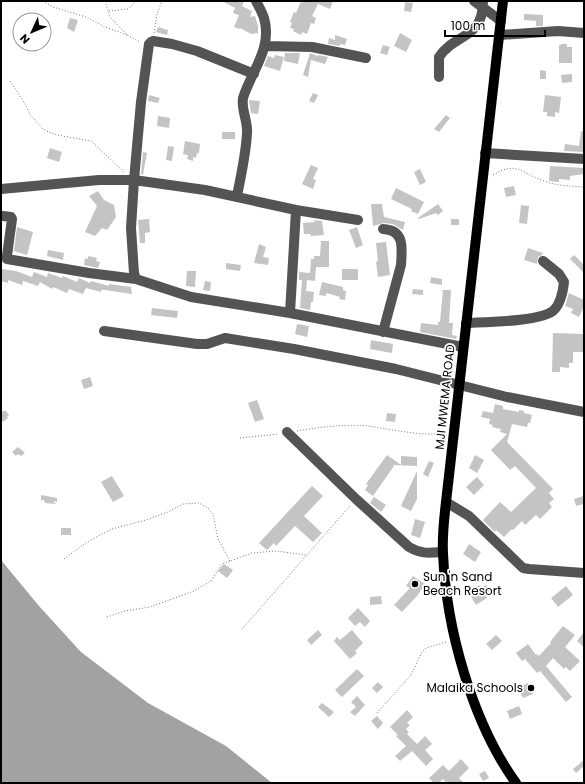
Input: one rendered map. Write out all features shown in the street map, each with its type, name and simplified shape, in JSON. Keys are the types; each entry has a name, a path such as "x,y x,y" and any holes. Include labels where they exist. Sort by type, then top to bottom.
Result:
{"main road":[{"name":"MJI MWEMA ROAD","path":"503,1 463,347 442,552 447,596 455,640 477,709 488,733 516,783"}],"street":[{"path":"237,196 247,132 242,105 245,91 254,74 265,46 267,35 264,17 256,1"},
{"path":"474,1 483,5 500,21"},
{"path":"440,77 439,57 448,47 464,37 478,25 481,21 483,5"},
{"path":"499,35 558,31 584,33"},
{"path":"136,279 134,272 131,228 134,180 141,102 151,46 172,44 197,51 254,74"},
{"path":"265,46 312,47 366,58"},
{"path":"485,153 584,160"},
{"path":"1,189 99,180 134,180 198,189 237,196 296,210 358,220"},
{"path":"290,313 296,210"},
{"path":"3,216 11,217 12,219 7,259 89,273 136,279 191,297 290,313 463,347"},
{"path":"383,229 394,231 398,235 402,246 402,256 401,265 383,332"},
{"path":"466,323 532,318 550,314 559,303 564,282 559,274 543,261"},
{"path":"104,330 197,344 207,344 225,338 294,349 396,369 507,397 584,412"},
{"path":"287,432 356,499 409,547 418,552 442,552"},
{"path":"446,502 469,516 481,526 523,568 584,573"}],"path":[{"path":"43,1 53,7 86,17 105,27 151,46 157,14 162,1"},
{"path":"105,1 110,17 127,35"},
{"path":"108,11 128,8 136,1"},
{"path":"10,81 24,102 31,116 43,129 57,135 91,141 124,171"},
{"path":"482,182 497,172 509,169 519,169 545,182 584,187"},
{"path":"240,438 331,426 366,426 433,435 450,432 454,429"},
{"path":"242,629 356,499"},
{"path":"64,560 87,542 112,529 146,520 168,512 183,504 199,503 208,508 213,514 218,539 230,561"},
{"path":"107,617 125,611 150,606 194,591 211,581 222,564 252,553 276,551 306,555"},
{"path":"377,713 411,675 419,657 426,648 455,640"}],"shaded area":[{"path":"1,560 39,606 81,652 148,703 226,746 272,783 1,783"}],"building":[{"path":"222,1 244,1 242,6 252,11 250,17 255,16 258,26 258,33 251,34 240,28 234,27 239,15 233,13 235,8"},
{"path":"301,1 333,1 330,9 318,4 312,16 316,18 314,24 311,23 307,34 302,32 301,35 293,31 294,29 290,28 292,23 290,22"},
{"path":"405,2 413,3 411,12 404,11"},
{"path":"524,14 543,15 543,26 536,26 536,21 524,20"},
{"path":"70,18 78,20 74,32 67,28"},
{"path":"158,27 168,30 167,35 156,32"},
{"path":"400,33 412,40 406,52 394,46"},
{"path":"335,35 347,39 345,45 340,44 340,46 328,44 329,38 335,40"},
{"path":"567,44 567,47 572,47 572,63 559,63 559,45"},
{"path":"383,45 390,47 387,55 380,53"},
{"path":"285,53 300,53 298,64 284,61"},
{"path":"310,53 328,57 325,64 311,60 308,77 303,75"},
{"path":"275,55 284,57 280,71 264,66 268,56 274,58"},
{"path":"540,70 546,71 546,79 540,79"},
{"path":"572,74 572,82 562,83 561,75"},
{"path":"313,93 318,95 314,103 309,101"},
{"path":"149,95 160,98 158,103 148,101"},
{"path":"545,95 561,97 559,113 555,112 555,117 547,116 547,112 543,112"},
{"path":"249,100 260,101 258,114 251,113"},
{"path":"446,115 450,118 439,132 434,129"},
{"path":"158,116 170,118 169,128 157,126"},
{"path":"581,131 584,132 584,152 564,151 565,144 579,146"},
{"path":"222,132 235,132 235,139 222,139"},
{"path":"185,141 200,144 199,153 197,153 196,158 193,157 193,161 187,159 188,155 183,154"},
{"path":"168,146 174,147 172,161 166,160"},
{"path":"50,148 62,152 59,162 47,158"},
{"path":"143,152 147,153 143,175 141,174"},
{"path":"311,165 318,168 313,179 316,180 313,189 302,184"},
{"path":"550,166 584,168 584,174 570,176 570,180 559,179 559,182 549,181"},
{"path":"420,169 426,182 420,185 414,172"},
{"path":"514,186 516,195 506,197 504,188"},
{"path":"396,188 424,202 418,214 411,211 412,209 391,199"},
{"path":"98,191 104,200 114,205 116,217 107,230 102,228 95,236 85,232 97,206 89,196"},
{"path":"371,204 382,204 384,217 405,222 403,230 393,224 384,223 373,226"},
{"path":"438,204 443,211 438,215 436,213 419,219 418,218"},
{"path":"521,205 529,206 527,224 519,223"},
{"path":"149,219 150,232 145,233 145,243 140,243 138,220"},
{"path":"451,219 459,219 459,225 451,225"},
{"path":"314,220 322,221 324,235 311,236 310,234 304,234 303,223 315,222"},
{"path":"17,227 33,232 27,255 14,251"},
{"path":"357,227 363,245 356,248 349,230"},
{"path":"321,241 329,241 329,267 316,267 315,281 307,280 306,291 314,292 310,310 300,308 302,280 299,280 299,272 310,273 311,259 314,259 314,256 320,256"},
{"path":"386,242 390,275 378,277 376,243"},
{"path":"259,244 266,247 263,257 269,258 268,265 254,263"},
{"path":"528,248 543,253 538,257 537,264 524,260"},
{"path":"48,250 64,253 63,260 47,256"},
{"path":"574,255 584,265 584,273 570,259"},
{"path":"88,256 97,258 96,261 100,262 98,268 84,265 85,258 88,259"},
{"path":"226,263 241,265 240,271 226,269"},
{"path":"1,269 16,271 32,277 34,272 47,277 48,273 62,278 63,276 77,282 79,278 90,283 91,281 109,286 109,284 131,287 132,294 105,290 101,290 101,292 86,288 83,294 69,289 67,293 53,287 52,289 40,282 38,286 23,281 22,285 8,280 8,283 1,281"},
{"path":"342,269 358,269 358,280 342,280"},
{"path":"187,271 196,271 195,287 186,286"},
{"path":"431,277 442,279 442,285 430,283"},
{"path":"205,281 211,282 210,291 203,290"},
{"path":"322,282 343,287 343,290 346,291 345,300 326,293 326,296 319,295"},
{"path":"413,289 423,290 423,295 412,294"},
{"path":"443,290 451,290 449,323 453,323 452,335 457,336 456,339 420,332 421,323 438,325 438,322 440,322"},
{"path":"569,293 584,300 584,306 579,317 571,313 573,309 565,306"},
{"path":"152,308 178,311 177,318 151,315"},
{"path":"297,324 309,326 307,337 295,334"},
{"path":"553,333 584,334 584,352 573,352 573,363 569,363 569,368 560,367 560,372 552,372"},
{"path":"371,340 393,344 392,353 370,349"},
{"path":"90,377 93,386 84,389 81,380"},
{"path":"257,400 264,419 255,422 248,403"},
{"path":"495,404 503,406 503,409 519,412 519,410 524,411 524,413 532,415 530,423 528,423 527,427 512,424 507,442 553,489 549,493 554,499 549,503 552,507 540,519 536,515 525,525 522,521 504,537 496,530 495,532 483,520 500,502 511,512 536,488 515,466 510,470 491,450 507,434 500,432 501,429 492,427 493,425 489,424 490,419 481,417 483,411 493,413"},
{"path":"1,409 3,412 5,410 9,415 3,422 2,420 1,421"},
{"path":"387,413 396,414 395,422 386,421"},
{"path":"18,447 25,453 21,456 18,454 16,456 12,452"},
{"path":"387,455 401,465 401,456 417,457 417,466 393,465 394,466 373,496 365,490 368,485 366,484"},
{"path":"475,455 484,460 477,473 469,468"},
{"path":"429,461 434,463 428,477 423,474"},
{"path":"417,471 417,499 411,511 401,506"},
{"path":"112,476 124,496 113,502 101,482"},
{"path":"477,477 484,485 474,495 466,487"},
{"path":"312,486 323,496 304,516 322,533 313,542 295,526 276,546 274,543 267,550 259,543"},
{"path":"41,495 57,498 57,502 53,501 56,504 45,503 44,500 41,500"},
{"path":"584,496 584,504 576,506 574,499"},
{"path":"374,497 386,505 381,512 370,503"},
{"path":"415,519 425,522 420,538 411,535"},
{"path":"61,528 71,528 71,535 61,535"},
{"path":"469,544 481,552 475,562 463,554"},
{"path":"224,564 233,570 227,578 218,571"},
{"path":"413,576 425,584 417,596 402,612 394,605 410,588 406,586"},
{"path":"480,585 481,588 486,585 491,592 486,595 487,598 476,605 467,590 472,587 473,589"},
{"path":"566,586 573,595 558,607 551,598"},
{"path":"381,596 382,604 370,605 370,597"},
{"path":"358,608 370,621 365,627 360,622 355,626 348,618"},
{"path":"563,626 575,635 565,647 580,661 570,671 566,667 564,669 553,658 546,666 572,697 566,702 540,671 537,673 525,659 522,661 516,653 528,644 536,655 537,654 539,656 551,643 550,642"},
{"path":"318,630 322,635 311,645 307,640"},
{"path":"352,630 363,643 355,651 357,653 350,659 334,641 337,637 340,640"},
{"path":"584,632 584,647 577,641"},
{"path":"496,635 502,641 492,650 486,644"},
{"path":"357,669 364,676 342,697 335,690"},
{"path":"378,682 383,687 377,693 372,688"},
{"path":"528,683 533,694 523,698 518,688"},
{"path":"357,696 365,705 355,716 350,712 356,707 351,702"},
{"path":"322,703 334,712 329,717 318,707"},
{"path":"519,706 522,714 510,719 507,711"},
{"path":"407,710 413,717 407,723 410,725 406,729 409,732 407,734 417,744 425,736 432,744 425,750 433,759 426,766 412,751 400,761 395,756 406,746 396,736 398,735 390,727"},
{"path":"377,716 383,723 378,729 371,721"},
{"path":"461,759 469,768 459,778 464,783 446,783 443,779 439,783 434,783 429,778 443,765 449,771"},
{"path":"584,760 584,766 576,773 573,769"},
{"path":"485,771 489,778 483,781 479,774"}],"place":[{"name":"Sun 'n Sand Beach Resort","path":"415,584"},
{"name":"Malaika Schools","path":"531,688"}]}
